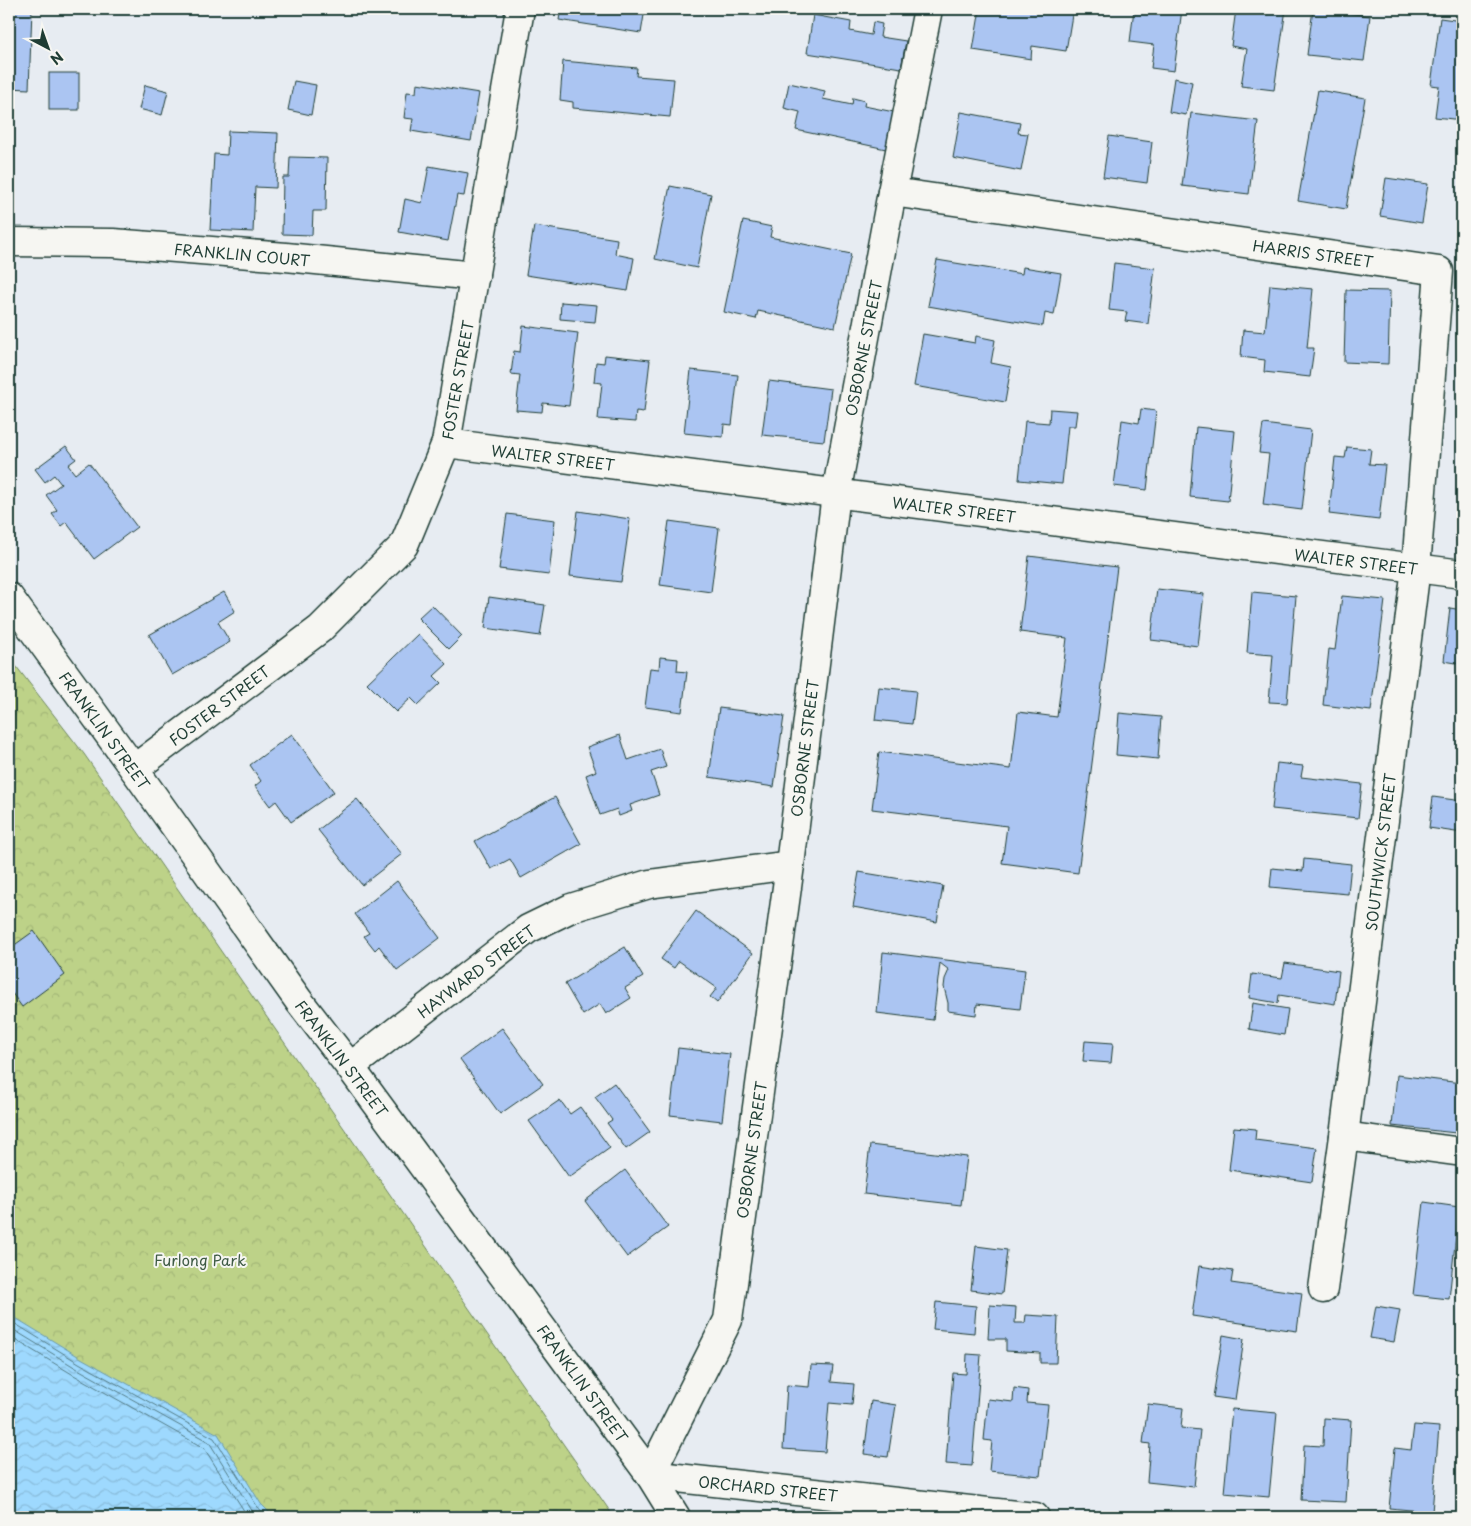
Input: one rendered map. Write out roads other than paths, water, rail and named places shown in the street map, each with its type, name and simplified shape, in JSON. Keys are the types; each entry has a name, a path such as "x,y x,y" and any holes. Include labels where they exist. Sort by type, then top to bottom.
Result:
{"street":[{"name":"FOSTER STREET","path":"134,769 320,629 404,545 446,444 520,9"},
{"name":"OSBORNE STREET","path":"650,1475 728,1320 790,865 836,494 928,9"},
{"name":"HARRIS STREET","path":"892,192 1439,271 1416,568"},
{"name":"FRANKLIN COURT","path":"9,242 113,243 286,257 475,276"},
{"name":"WALTER STREET","path":"446,444 1462,574"},
{"name":"SOUTHWICK STREET","path":"1323,1289 1416,568"},
{"name":"FRANKLIN STREET","path":"9,598 134,769 299,1001 350,1067 650,1475 676,1517"},
{"name":"HAYWARD STREET","path":"350,1067 528,929 571,908 649,884 790,865"},
{"path":"1344,1136 1462,1152"},
{"name":"ORCHARD STREET","path":"650,1475 1035,1517"}],"water":[{"path":"9,1314 81,1358 218,1434 261,1504 274,1517 9,1517"}],"park label":[{"name":"Furlong Park","path":"200,1259"}]}
